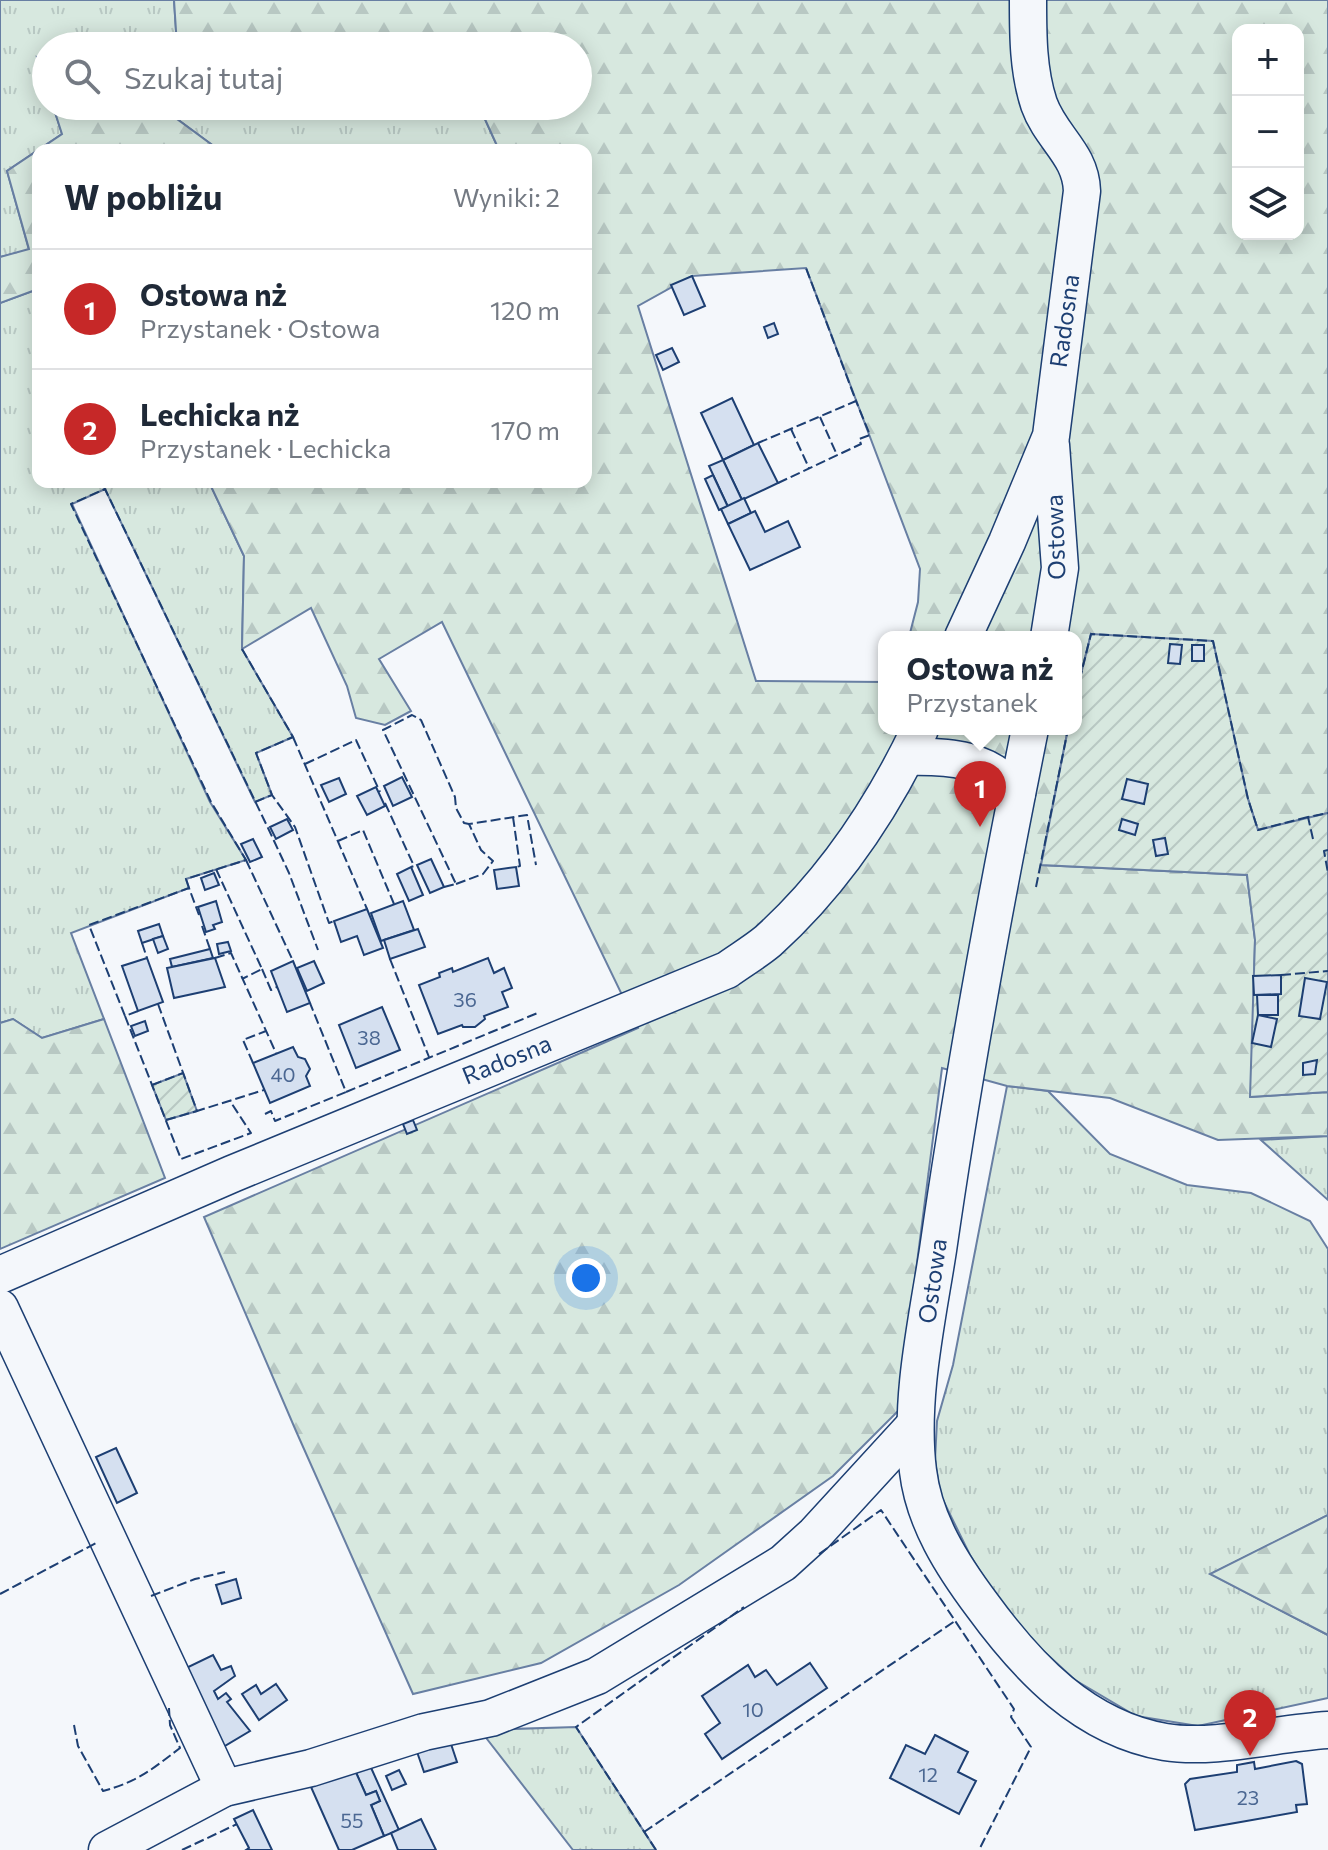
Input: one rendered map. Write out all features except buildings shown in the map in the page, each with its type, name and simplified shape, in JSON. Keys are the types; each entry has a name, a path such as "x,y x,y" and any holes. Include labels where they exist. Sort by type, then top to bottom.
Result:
{"street":[{"name":"Radosna","path":"966,631 1051,436 1081,200 1082,176 1078,164 1046,121 1039,104 1029,48 1028,0"},
{"name":"Ostowa","path":"1050,631 1060,568 1051,436"},
{"name":"Ostowa","path":"1029,735 991,923 948,1177 914,1426 918,1473 929,1516 948,1555 1002,1632 1028,1664 1061,1694 1085,1710 1113,1725 1150,1738 1184,1744 1328,1730"},
{"name":"Radosna","path":"0,1275 232,1174 727,970 766,942 800,909 868,821 913,743"},
{"path":"913,743 945,756 973,761 1000,777 1017,793"},
{"path":"0,1308 224,1788"},
{"path":"107,1850 224,1788 311,1768 424,1732 491,1718 597,1676 783,1563 815,1534 914,1426"}],"green space":[{"path":"0,0 174,0 176,32 32,32 32,120 58,120 62,134 47,144 32,144 32,154 7,171 29,250 0,257"},
{"path":"174,0 1328,0 1328,813 1258,830 1248,799 1091,634 1082,670 1082,631 911,631 918,602 920,569 806,268 692,276 638,306 756,681 878,682 878,735 1067,735 1041,865 1247,875 1255,940 1251,1097 1328,1092 1328,1136 1218,1140 1110,1098 1007,1086 942,1068 898,1411 833,1476 679,1585 541,1663 413,1694 204,1217 638,1028 442,622 379,659 411,711 385,725 356,718 347,686 311,608 242,649 244,556 212,488 592,488 592,144 496,144 485,120 592,120 592,32 176,32"},
{"path":"58,120 178,120 211,144 47,144 62,134"},
{"path":"178,120 485,120 496,144 211,144"},
{"path":"32,154 32,291 0,303 0,257 29,249 7,171"},
{"path":"32,291 32,488 212,488 244,556 242,649 293,737 256,753 272,795 255,802 105,489 72,504 210,802 246,860 186,879 189,888 71,933 104,1019 42,1038 13,1019 0,1023 0,303"},
{"path":"1091,634 1213,641 1248,799 1258,830 1328,813 1328,1092 1250,1097 1255,940 1247,875 1041,865 1067,735 1082,735 1082,670"},
{"path":"13,1019 42,1038 104,1019 165,1178 0,1249 0,1023"},
{"path":"183,1073 197,1111 166,1120 152,1085"},
{"path":"1007,1086 1048,1091 1110,1154 1187,1185 1251,1193 1310,1221 1328,1249 1328,1515 1211,1574 1328,1635 1328,1698 1198,1726 1136,1716 1075,1680 1012,1622 970,1555 940,1494 935,1460 937,1421 953,1365"},
{"path":"1328,1136 1328,1200 1261,1140"},
{"path":"1328,1515 1328,1635 1210,1574"},
{"path":"576,1727 656,1850 573,1850 480,1730"}],"fence":[{"path":"758,443 856,401 806,268"},
{"path":"778,483 861,444 859,439 870,435 856,401"},
{"path":"820,417 837,455"},
{"path":"791,429 809,468"},
{"path":"189,888 186,879 246,860 211,802 71,504 105,489 289,873 318,950"},
{"path":"1082,670 1091,634 1213,641 1248,799 1258,830 1308,817"},
{"path":"242,649 293,737 256,753 272,795 295,827 329,923 334,921"},
{"path":"444,887 456,884 383,730 412,715 421,720 455,797 456,808 464,823 469,824"},
{"path":"1036,887 1067,735"},
{"path":"293,737 367,909"},
{"path":"305,764 356,740 380,792"},
{"path":"255,802 272,795"},
{"path":"385,803 414,866 411,867"},
{"path":"1313,839 1308,817 1328,813"},
{"path":"456,884 483,874 493,861 481,850 469,824 527,815 536,865"},
{"path":"513,817 520,866 516,867"},
{"path":"338,841 363,830 394,904"},
{"path":"1328,850 1324,851 1328,873"},
{"path":"246,860 293,961"},
{"path":"216,869 262,969 242,979"},
{"path":"138,1011 125,1016 89,925 189,888 199,915"},
{"path":"202,926 210,949"},
{"path":"142,943 147,958"},
{"path":"215,958 231,953 276,1053"},
{"path":"390,959 429,1057"},
{"path":"262,969 271,990 277,987"},
{"path":"1281,975 1328,971"},
{"path":"265,1114 271,1111 275,1121 346,1092 310,1003"},
{"path":"158,1004 197,1111 264,1090"},
{"path":"346,1092 540,1012"},
{"path":"125,1016 181,1159 251,1133 230,1101"},
{"path":"253,1063 243,1040 266,1031"},
{"path":"152,1085 183,1073"},
{"path":"166,1120 197,1111"},
{"path":"819,1554 881,1510 1014,1709 1011,1717 1031,1747 979,1850"},
{"path":"0,1594 98,1542"},
{"path":"151,1596 195,1579 225,1572"},
{"path":"656,1850 576,1727 744,1607"},
{"path":"644,1832 955,1621"},
{"path":"74,1725 78,1746 103,1791 136,1779 180,1748 170,1725 169,1708"},
{"path":"182,1850 237,1824"}],"place":[{"name":"Ostowa nż","path":"980,827"},
{"name":"Lechicka nż","path":"1250,1756"}]}
